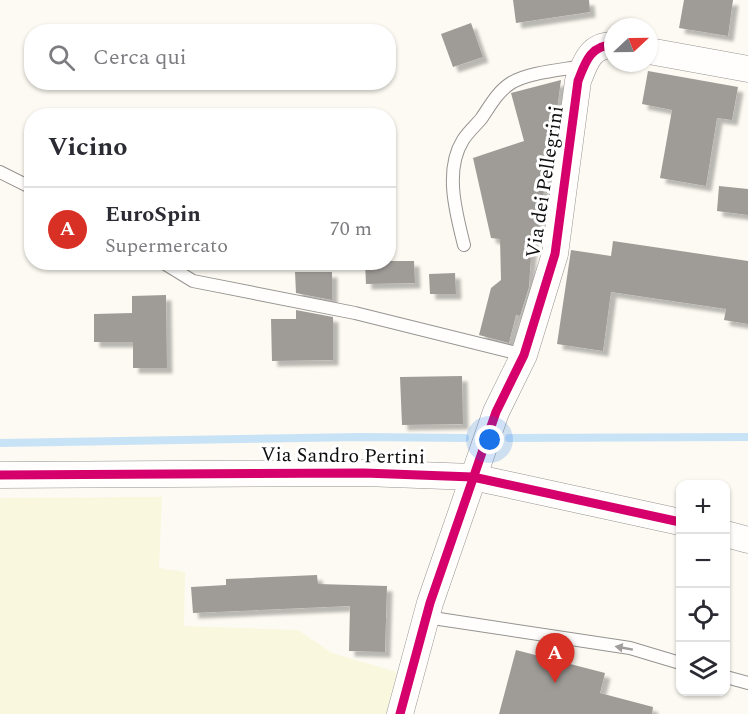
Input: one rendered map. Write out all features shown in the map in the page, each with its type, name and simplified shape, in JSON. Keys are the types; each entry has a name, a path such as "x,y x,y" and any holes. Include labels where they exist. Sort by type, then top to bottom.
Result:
{"street":[{"path":"584,66 588,56 594,50 604,47"},
{"path":"658,53 748,69"},
{"name":"Via dei Pellegrini","path":"400,714 426,617 496,412 524,355 555,254 578,81 584,66"},
{"name":"Via Sandro Pertini","path":"0,475 364,473 474,477 676,521"},
{"path":"730,535 748,540"}],"lane":[{"path":"464,244 453,188 454,165 462,141 480,120 495,97 511,83 546,72 584,66"},
{"path":"0,172 24,184"},
{"path":"175,270 194,281 355,313 524,355"},
{"path":"426,617 630,648 676,662"},
{"path":"730,678 748,683"}],"green space":[{"path":"162,497 159,568 185,572 184,626 298,630 332,653 397,672 386,714 0,714 0,498"}],"building":[{"path":"513,0 589,0 590,12 516,23"},
{"path":"684,0 733,0 728,36 679,28"},
{"path":"471,23 483,57 453,67 441,34"},
{"path":"648,72 738,87 732,120 717,118 706,186 660,178 672,110 642,104"},
{"path":"561,80 546,191 544,191 537,237 532,240 529,287 520,316 516,315 509,343 479,335 491,288 501,280 500,239 491,238 473,158 524,141 511,93"},
{"path":"719,186 748,189 748,215 717,211"},
{"path":"613,241 748,261 748,324 724,320 726,309 611,292 603,351 557,344 571,250 611,256"},
{"path":"396,261 414,261 415,283 366,284 365,270 396,270"},
{"path":"295,272 332,272 332,300 296,293"},
{"path":"455,273 456,294 430,294 429,274"},
{"path":"166,295 167,368 133,368 133,342 94,342 94,314 132,313 132,296"},
{"path":"296,310 333,317 333,360 272,361 271,319 296,319"},
{"path":"462,376 463,424 402,425 400,377"},
{"path":"317,575 318,584 387,586 385,652 349,651 350,606 193,613 191,587 226,585 226,579"},
{"path":"516,650 605,673 600,693 653,707 652,714 499,714"}],"waterway":[{"path":"0,443 361,437 465,438"},
{"path":"509,438 748,437"}],"cycle path":[{"path":"400,714 430,603 496,412 524,355 555,254 578,81 589,56 604,46"},
{"path":"0,475 364,473 473,477 676,521"}],"place":[{"name":"EuroSpin","path":"555,683"}]}
